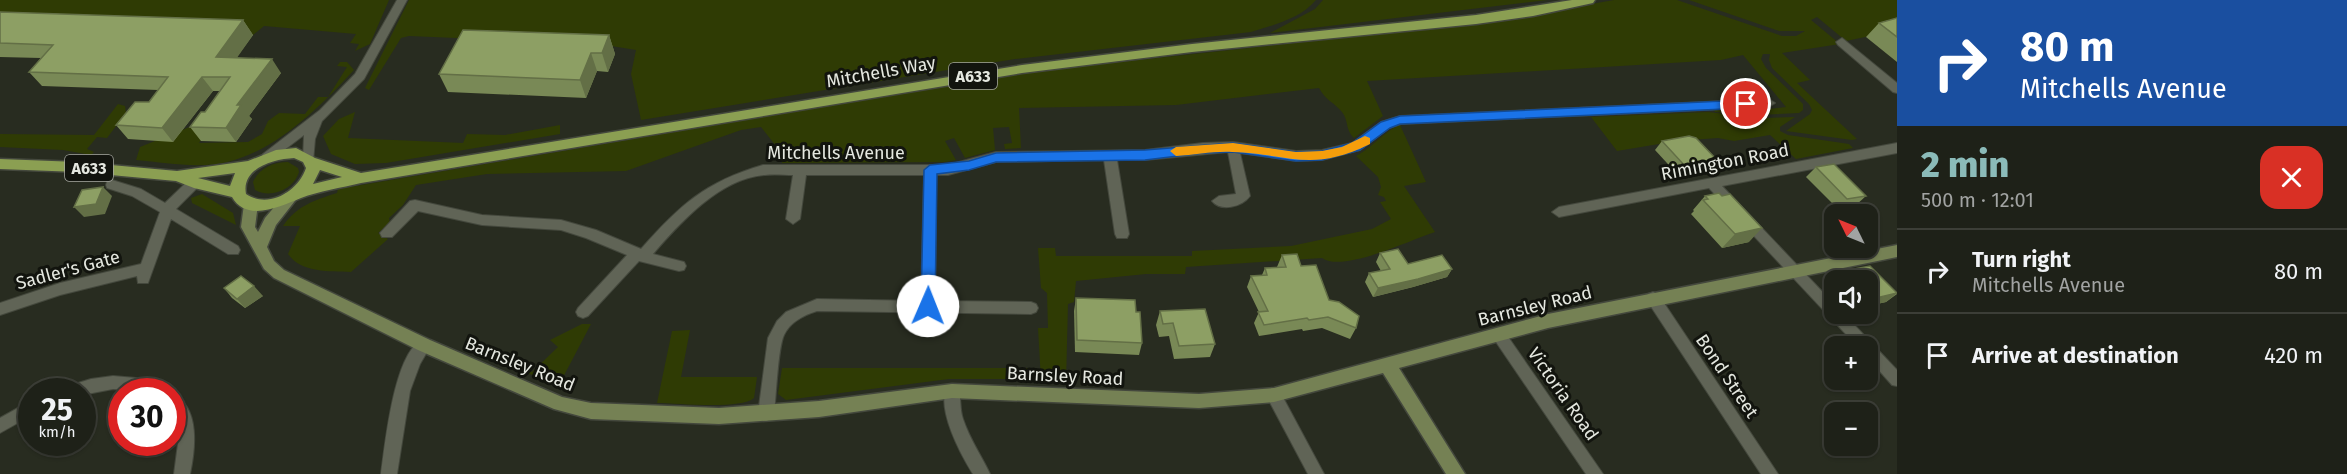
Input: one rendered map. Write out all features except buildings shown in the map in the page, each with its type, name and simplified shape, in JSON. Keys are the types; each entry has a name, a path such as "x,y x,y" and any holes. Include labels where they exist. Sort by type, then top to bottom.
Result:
{"main road":[{"name":"Mitchells Way","path":"293,195 361,178 1022,69 1124,55 1480,19 1562,7 1589,0"},
{"path":"287,153 311,161 313,174 310,181 293,195 272,204 250,204 238,193 239,180 251,166 267,157 287,153"},
{"name":"Mitchells Way","path":"311,161 361,178"},
{"name":"A633","path":"0,164 78,167 177,176 251,166"},
{"path":"177,176 194,183 238,193"}],"street":[{"path":"267,157 316,120 360,76 402,0"},
{"path":"1842,42 1897,89"},
{"name":"Mitchells Avenue","path":"583,312 691,204 718,185 763,170 948,170 1005,157 1110,156 1233,147 1296,156 1322,155 1356,147 1385,125 1400,120 1769,103"},
{"path":"311,161 309,139 316,120"},
{"path":"1219,201 1237,201 1243,196 1233,147"},
{"name":"Rimington Road","path":"1559,212 1897,148"},
{"path":"1110,156 1122,234"},
{"path":"928,306 930,170"},
{"path":"793,219 800,171"},
{"name":"Sadler's Gate","path":"0,309 60,289 145,274 167,210 194,183"},
{"path":"1712,183 1824,301"},
{"path":"112,185 136,192 232,250"},
{"path":"260,246 270,222 293,195"},
{"name":"Barnsley Road","path":"250,204 248,227 269,265 279,274 424,345 538,396 591,411 671,416 766,414 952,391 1199,401 1274,395 1548,321 1653,298 1897,251"},
{"path":"387,233 415,205 454,215 493,221 563,225 655,263 679,266"},
{"name":"Bond Street","path":"1653,298 1770,474"},
{"path":"766,414 775,338 779,328 796,313 817,305 1031,308"},
{"path":"1845,324 1856,336"},
{"name":"Victoria Road","path":"1498,335 1595,474"},
{"path":"389,474 400,392 410,364 424,345"},
{"path":"1878,360 1897,380"},
{"path":"1388,366 1456,474"},
{"path":"952,391 954,416 968,452 980,468"},
{"path":"1274,395 1316,474"},
{"path":"0,426 18,415"},
{"path":"182,474 184,456"}],"green space":[{"path":"0,0 389,0 370,44 355,51 359,44 350,43 356,34 264,26 253,35 0,26"},
{"path":"409,0 1316,0 1310,7 1294,17 1251,32 1015,59 641,120 631,74 636,50 599,44 409,36 401,38 369,90 365,88"},
{"path":"1323,0 1548,0 1270,33 1315,9"},
{"path":"1614,0 1677,0 1782,36 1796,36 1805,31 1779,31 1689,0 1897,0 1897,38 1889,32 1846,41 1817,17 1811,20 1840,44 1782,53 1810,80 1797,83 1857,139 1852,140 1786,131 1810,114 1812,110 1809,104 1772,68 1769,60 1770,54 1763,54 1761,59 1766,68 1803,104 1803,110 1799,113 1758,115 1715,112 1714,110 1750,111 1786,107 1743,55 1721,60 1367,81 1383,116 1354,138 1349,132 1342,112 1324,96 1319,88 1176,105 1019,108 1021,148 1005,149 1004,144 1012,143 1009,127 993,128 995,150 965,158 954,138 945,141 956,160 945,162 782,163 783,155 761,127 741,130 626,171 487,174 416,185 403,205 389,218 390,223 378,233 388,239 351,272 308,268 300,265 288,254 300,226 283,226 288,219 307,205 337,193 338,189 1028,72 1490,22"},
{"path":"340,62 347,62 354,70 328,97 347,67 337,66"},
{"path":"318,97 328,97 306,118 268,145 227,162 205,165 136,160 140,147 197,124 211,125 199,143 248,142 262,134 268,121 279,113 305,114"},
{"path":"118,104 125,106 126,113 107,138 97,137 87,149 94,152 91,155 63,150 0,147 0,134 94,135"},
{"path":"355,112 348,138 463,143 467,134 505,135 560,125 560,134 386,163 355,164 331,154 323,136 339,119"},
{"path":"1708,112 1761,118 1795,117 1780,127 1780,131 1788,135 1849,144 1853,148 1796,159 1770,135 1734,141 1718,138 1677,141 1617,151 1591,117"},
{"path":"1400,125 1426,182 1404,186 1435,232 1377,254 1345,261 1332,262 1322,258 1186,267 1185,274 1146,274 1076,281 1074,302 1068,304 1066,382 1041,380 1038,328 1048,328 1047,293 1041,288 1038,248 1055,248 1056,256 1192,256 1192,251 1291,246 1372,229 1391,219 1380,202 1386,201 1384,197 1378,195 1381,187 1378,177 1356,156"},
{"path":"288,162 298,168 299,172 287,188 275,193 261,193 255,190 253,182 259,173 277,163"},
{"path":"202,194 233,213 236,225 192,203 191,198"},
{"path":"582,324 591,324 559,385 519,370 521,368 532,372 558,347 550,340"},
{"path":"690,330 681,377 757,377 754,398 747,402 722,405 657,403 672,331"},
{"path":"782,368 1037,368 1037,379 949,379 786,400 778,394"}],"slow traffic":[{"path":"1176,151 1233,147 1296,156 1322,155 1344,151 1365,141"}],"route":[{"path":"928,306 930,170 948,170 969,166 996,157 1145,155 1203,148 1233,147 1296,156 1322,155 1356,147 1385,125 1400,120 1746,104"}]}
